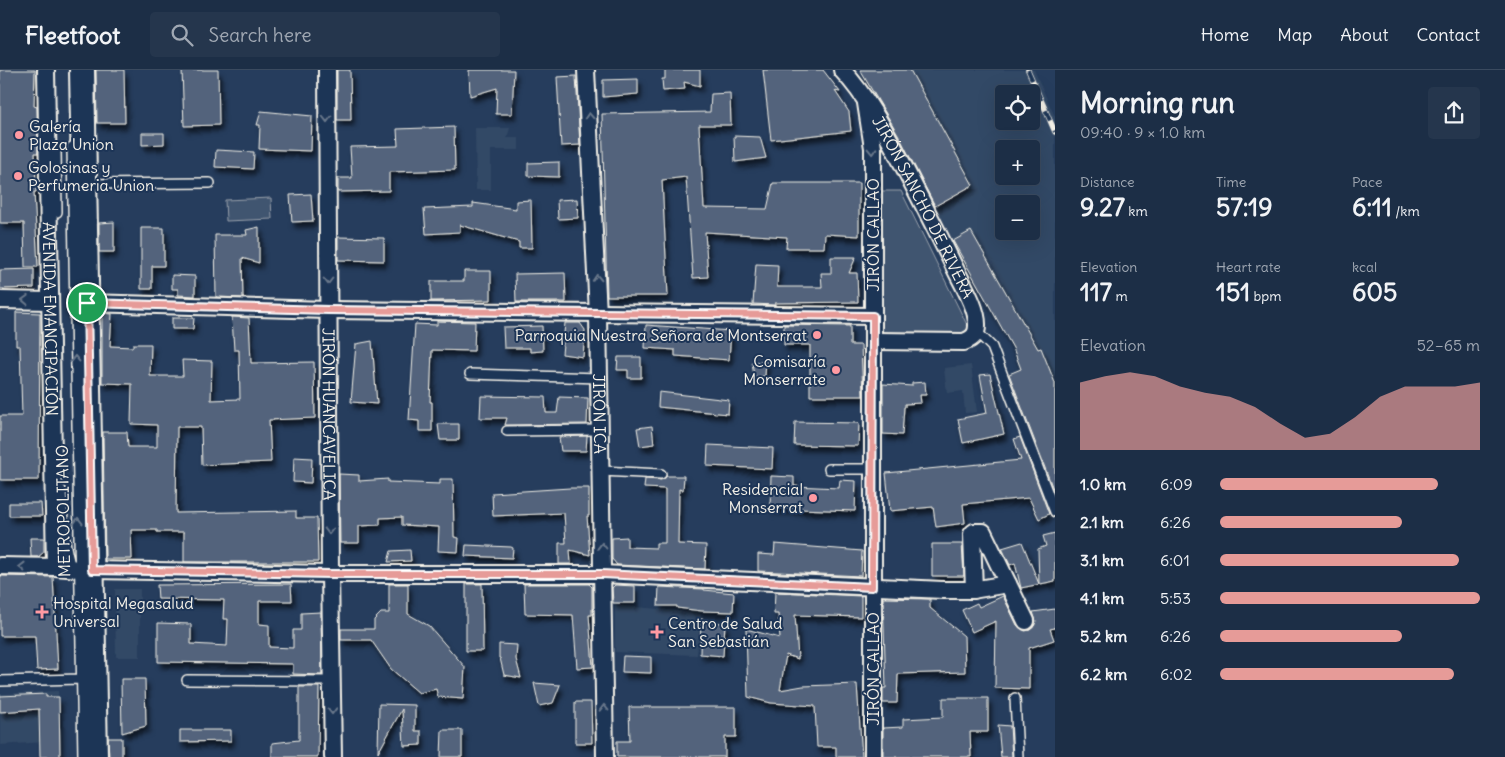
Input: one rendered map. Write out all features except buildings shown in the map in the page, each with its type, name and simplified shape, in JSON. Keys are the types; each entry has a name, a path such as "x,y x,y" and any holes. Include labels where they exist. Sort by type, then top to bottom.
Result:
{"main road":[{"name":"AVENIDA EMANCIPACIÓN","path":"82,70 87,303 74,569 95,757"}],"street":[{"name":"AVENIDA EMANCIPACIÓN","path":"46,70 50,301 74,569"},
{"name":"JIRÓN HUANCAVELICA","path":"327,70 333,757"},
{"name":"JIRÓN ICA","path":"586,70 598,314 605,757"},
{"name":"JIRÓN SANCHO DE RIVERA","path":"842,70 855,78 866,102 880,121 931,220 976,315 976,332"},
{"name":"JIRÓN CALLAO","path":"866,102 872,148 874,341 873,757"},
{"path":"0,300 50,301"},
{"path":"87,303 328,310 873,316"},
{"path":"874,341 964,342 972,338 976,332"},
{"path":"974,590 972,534 974,532 983,532 1026,621"},
{"path":"0,566 330,574 602,574 943,590 974,590 1008,584"}],"lane":[{"name":"METROPOLITANO","path":"54,70 60,463 63,533 66,551 74,569 79,591 83,757"},
{"name":"METROPOLITANO","path":"72,133 74,569"},
{"path":"85,184 210,183"},
{"path":"976,332 992,347 1055,512"},
{"path":"470,374 599,378"},
{"path":"507,431 600,430"},
{"path":"829,470 873,469"},
{"path":"601,470 661,474"},
{"path":"0,681 81,678"},
{"path":"187,680 331,681"},
{"path":"1015,698 1018,757"}],"shaded area":[{"path":"860,70 1034,70 1055,117 1055,450 1017,355"},
{"path":"475,128 510,128 507,138 519,138 519,150 491,150 491,190 476,190"},
{"path":"880,191 901,191 969,329 967,339 880,333"},
{"path":"271,198 272,219 226,221 225,200"},
{"path":"971,365 977,412 965,413 963,391 947,393 944,368"},
{"path":"115,589 140,589 140,657 116,657"},
{"name":"Centro de Salud San Sebastián","path":"615,605 701,613 697,655 615,652"},
{"path":"58,691 60,741 0,745 0,694"}],"railway":[{"path":"1028,70 1055,132"}],"place":[{"name":"Galería Plaza Union","path":"19,135"},
{"name":"Golosinas y Perfumeria Union","path":"18,176"},
{"name":"Parroquia Nuestra Señora de Montserrat","path":"817,335"},
{"name":"Comisaría Monserrate","path":"836,370"},
{"name":"Residencial Monserrat","path":"813,498"},
{"name":"Hospital Megasalud Universal","path":"42,612"},
{"name":"Centro de Salud San Sebastián","path":"657,632"}],"route":[{"path":"87,303 328,310 873,316 872,587 602,574 330,574 92,570 87,303"}]}
